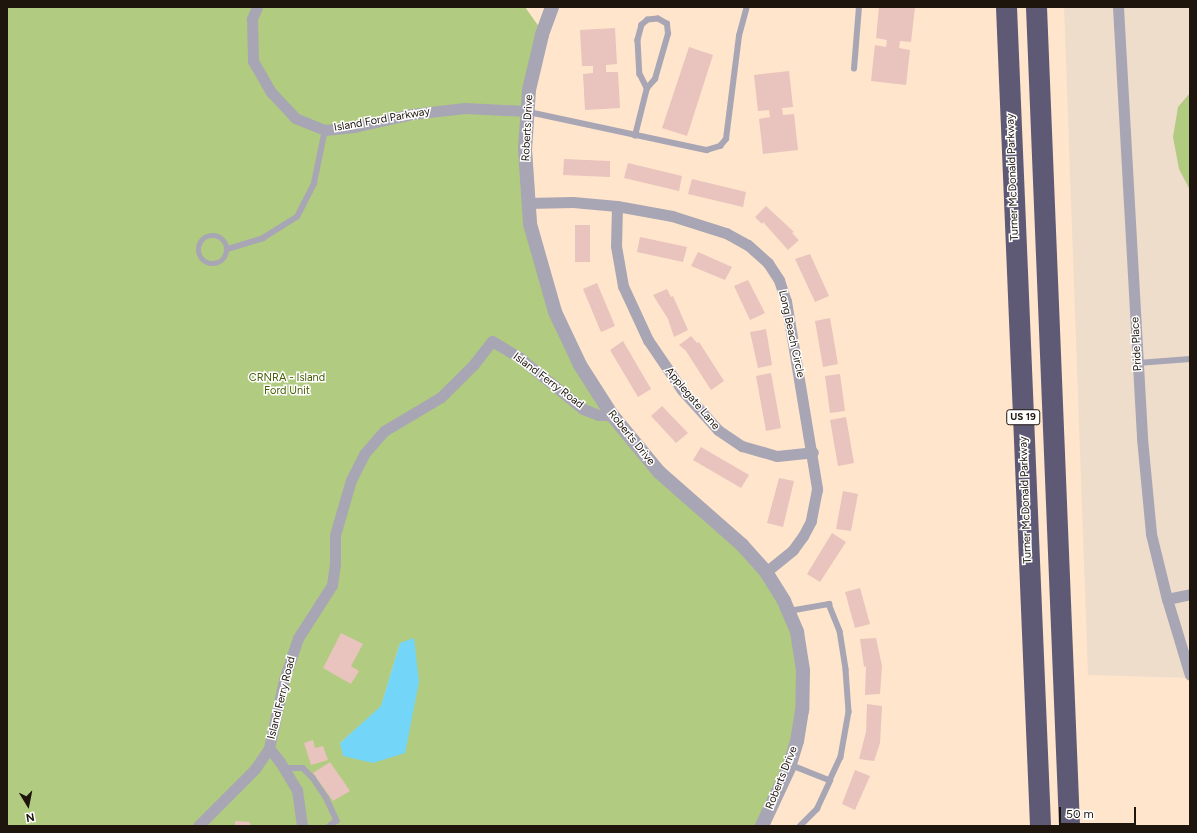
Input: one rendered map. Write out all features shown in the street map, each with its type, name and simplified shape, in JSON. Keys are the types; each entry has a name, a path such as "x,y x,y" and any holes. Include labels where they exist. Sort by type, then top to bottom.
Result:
{"highway":[{"name":"Turner McDonald Parkway","path":"1006,7 1040,826"},
{"name":"US 19","path":"1036,7 1069,826"}],"street":[{"name":"Island Ford Parkway","path":"257,7 252,19 253,61 271,92 295,118 324,130 354,127 412,114 465,108 526,111"},
{"name":"Roberts Drive","path":"552,7 542,35 526,111 527,202 537,256 555,312 580,365 612,415 659,472 742,545 766,572 788,611 797,632 803,671 802,710 790,764 764,825"},
{"name":"Pride Place","path":"1118,7 1138,363 1151,534 1167,599 1190,675"},
{"name":"Long Beach Circle","path":"527,202 573,202 617,206 672,216 726,232 748,245 768,263 779,280 786,301 813,452 817,489 811,521 793,550 766,572"},
{"name":"Applegate Lane","path":"617,206 616,246 623,286 648,340 682,390 718,430 742,446 777,456 813,452"},
{"name":"Island Ferry Road","path":"198,826 255,769 269,748 284,680 298,638 332,585 335,564 335,534 351,480 364,454 384,430 441,397 474,364 492,341 520,358 583,409 599,415 612,415"},
{"path":"1167,599 1190,594"},
{"name":"Island Ferry Road","path":"269,748 284,768 300,801 302,826"}],"lane":[{"path":"526,111 634,136 707,150 720,146 726,139 739,36 746,7"},
{"path":"854,69 859,7"},
{"path":"634,136 647,88 655,79 668,34 666,24 658,19 648,20 642,25 638,40 640,74 647,88"},
{"path":"228,249 263,238 296,218 314,183 324,130"},
{"path":"211,236 220,237 228,249 226,258 214,265 205,262 199,250 202,241 211,236"},
{"path":"1138,363 1190,359"},
{"path":"788,611 829,604 840,631 846,670 849,712 841,757 817,808 800,826"},
{"path":"790,764 830,781"},
{"path":"284,768 303,768 312,778 326,797 337,821 330,826"}],"shaded area":[{"path":"1064,7 1190,7 1190,678 1088,675"}],"green space":[{"name":"CRNRA - Island Ford Unit","path":"7,7 525,7 542,31 527,77 539,257 578,359 627,435 773,580 800,652 804,719 765,826 7,826","holes":["400,643 373,763 340,743 381,707"]},
{"path":"1190,93 1190,190 1179,169 1173,137 1178,107"}],"water":[{"path":"414,638 419,682 405,753 373,763 343,756 340,743 381,706 400,643"}],"building":[{"path":"879,7 915,7 911,42 900,41 899,48 910,50 906,85 871,81 875,45 886,47 887,40 876,38"},
{"path":"615,28 617,64 606,65 606,72 618,72 620,108 585,110 583,74 593,73 593,66 582,66 580,30"},
{"path":"689,47 713,55 687,136 662,128"},
{"path":"789,71 793,107 782,108 783,115 794,114 798,150 763,154 759,119 770,117 769,110 758,111 754,75"},
{"path":"564,159 610,161 610,177 563,175"},
{"path":"628,163 682,176 679,191 624,178"},
{"path":"692,179 746,192 743,207 688,194"},
{"path":"766,206 794,232 792,233 799,240 788,250 763,222 762,224 755,217"},
{"path":"575,225 590,225 590,262 575,262"},
{"path":"640,237 687,247 683,262 637,252"},
{"path":"698,252 732,267 725,280 691,266"},
{"path":"810,254 829,296 815,302 795,259"},
{"path":"748,280 765,313 750,320 734,286"},
{"path":"597,283 615,326 601,332 583,289"},
{"path":"667,289 671,297 673,296 688,330 674,337 668,319 653,295"},
{"path":"830,318 838,364 823,367 815,321"},
{"path":"766,329 772,365 758,368 750,332"},
{"path":"691,336 697,343 699,342 724,381 711,390 686,351 679,345"},
{"path":"623,341 651,389 638,397 610,350"},
{"path":"771,373 781,428 766,431 756,376"},
{"path":"840,374 845,411 830,413 825,376"},
{"path":"662,406 688,433 676,443 651,416"},
{"path":"846,417 854,463 838,466 830,420"},
{"path":"701,447 749,475 741,488 693,460"},
{"path":"779,478 794,481 783,527 767,523"},
{"path":"843,491 858,494 851,531 836,529"},
{"path":"832,533 846,542 820,582 807,574"},
{"path":"860,588 870,624 855,628 845,592"},
{"path":"341,633 363,644 351,666 359,671 351,684 323,668"},
{"path":"876,638 882,666 880,694 865,695 866,666 864,667 860,639"},
{"path":"867,704 882,706 880,743 874,761 859,759 866,732"},
{"path":"313,740 315,748 323,746 328,760 311,765 304,743"},
{"path":"330,762 350,791 333,801 313,773"},
{"path":"855,770 870,776 855,810 842,804"},
{"path":"235,821 250,822 250,826 235,826"}]}
